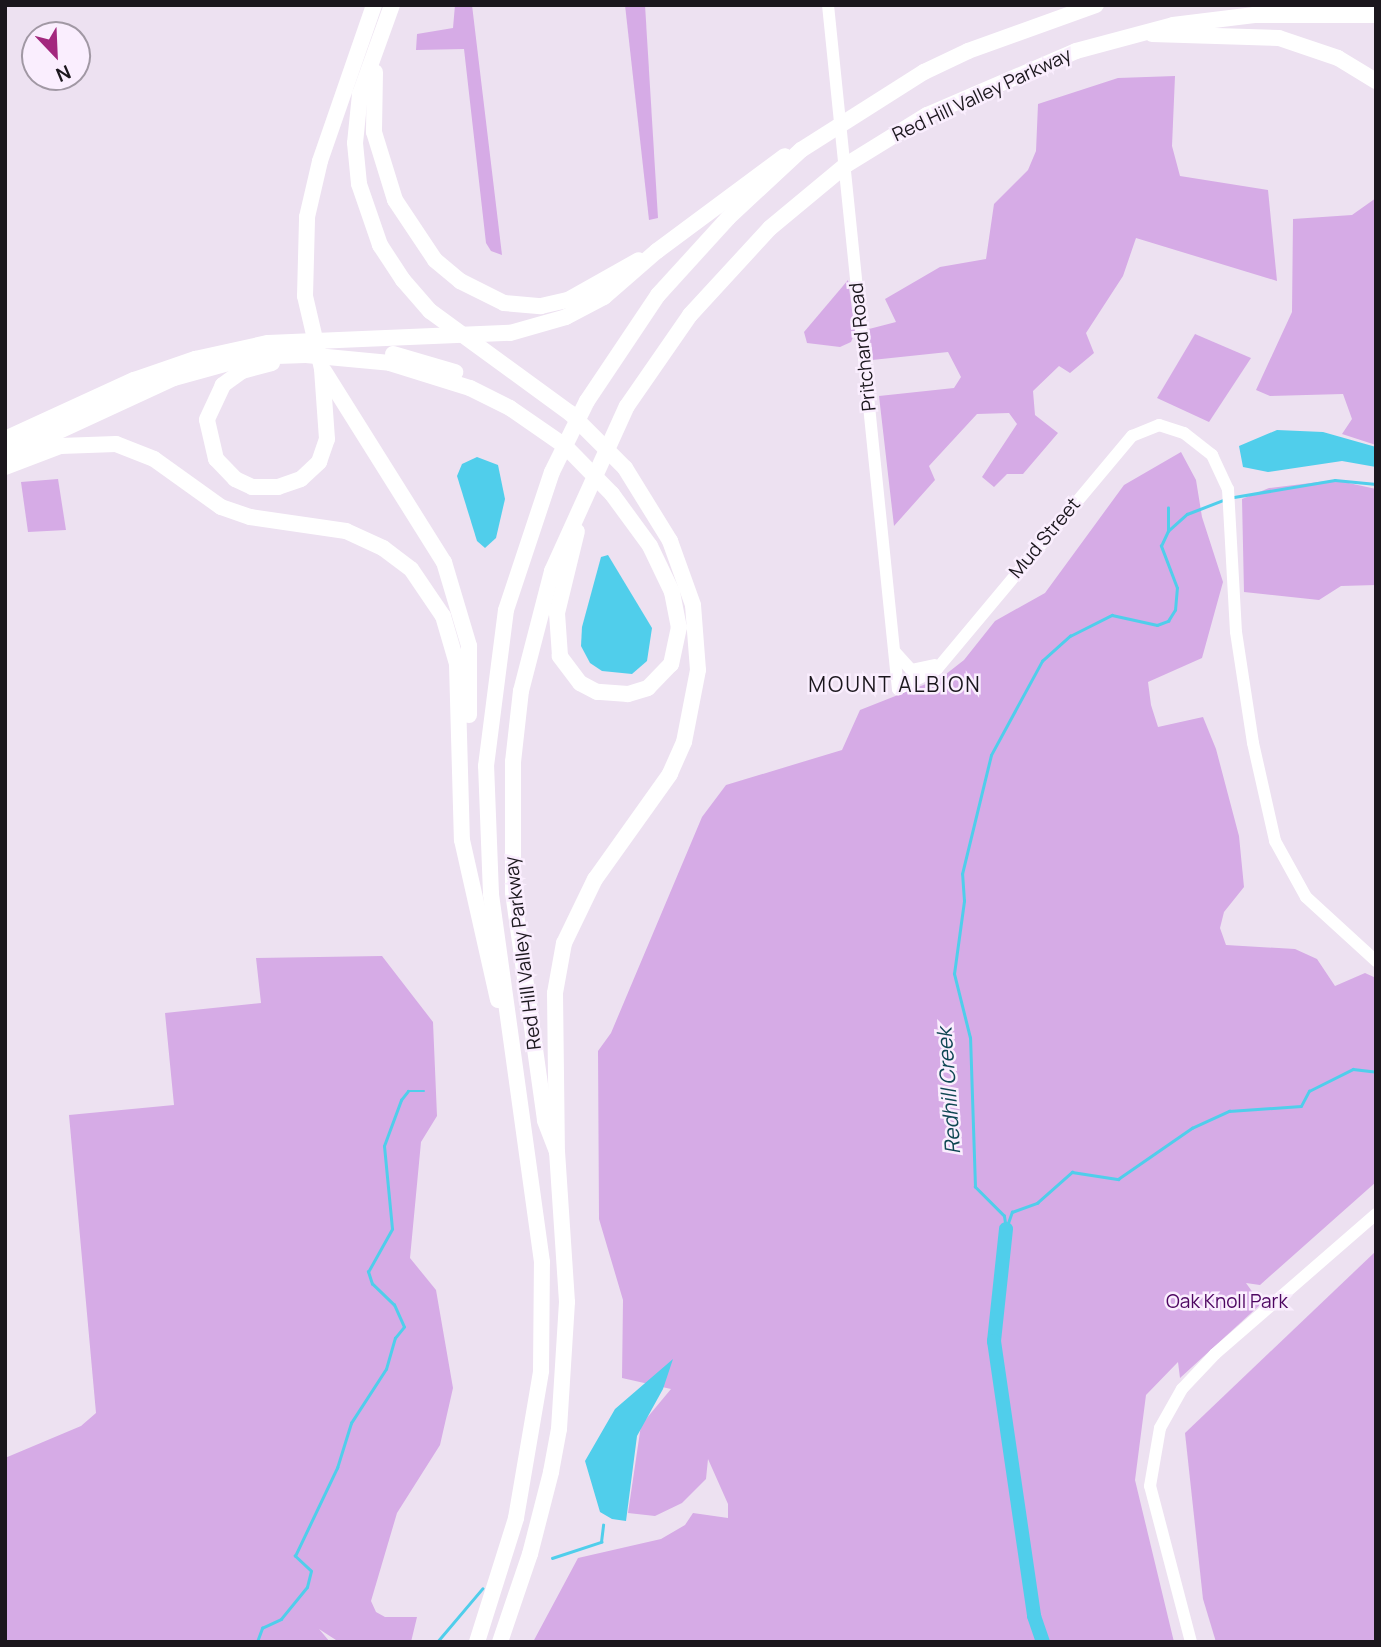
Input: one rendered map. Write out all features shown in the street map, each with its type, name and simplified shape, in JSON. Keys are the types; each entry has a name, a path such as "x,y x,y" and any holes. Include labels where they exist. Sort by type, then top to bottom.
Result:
{"highway":[{"path":"310,348 242,371 216,393 207,434 216,459 235,479 252,487 290,484 319,462 329,422 322,369 309,322 303,259 307,217 320,161 374,5"},
{"path":"392,5 357,114 359,184 392,266 447,325 558,403 597,436 625,468 670,541 694,621 698,670 684,741 670,774 595,879 564,943 555,993 557,1152"},
{"name":"Red Hill Valley Parkway","path":"477,1642 516,1518 541,1371 542,1262 510,1051 491,894 486,766 506,610 527,538 552,471 587,401 629,334 688,259 801,150 925,72 968,51 1097,5"},
{"name":"Red Hill Valley Parkway","path":"500,1642 541,1512 559,1429 565,1255 557,1152 545,1120 514,905 511,798 522,691 535,628 552,570 589,484 627,406 690,314 736,261 804,197 846,165 927,115 1076,51 1142,33 1254,15 1376,15"},
{"path":"1142,33 1279,38 1338,58 1376,81"},
{"path":"379,42 372,103 382,168 416,234 460,281 504,303 541,306 568,300 657,251"},
{"path":"5,456 174,378 250,357 310,348 529,329 566,317 604,298 657,251 774,160 801,150"},
{"path":"5,439 134,380 195,359 268,343 390,363 431,374 490,397 547,426 614,490 661,549 694,621"},
{"path":"322,369 425,524 455,591 471,677 461,810"},
{"path":"5,467 60,446 116,444 154,459 232,512 346,531 396,557 425,585 452,639 460,699 462,840 479,926 510,1051"},
{"path":"589,484 557,613 557,644 565,666 580,684 597,692 628,694 648,688 664,674 675,653 679,627 663,572 614,490"}],"main road":[{"name":"Pritchard Road","path":"828,5 898,689"},
{"name":"Mud Street","path":"898,689 928,675 953,650 1132,436 1146,427 1172,426 1204,447 1222,473 1233,516 1236,632 1253,743 1275,841 1306,897 1370,948"},
{"path":"895,652 907,668 916,670 936,664 953,650"},
{"path":"1370,948 1376,961"},
{"path":"1191,1642 1150,1486 1160,1428 1182,1389 1215,1354 1376,1214"}],"green space":[{"path":"455,5 472,5 502,255 491,251 486,243 464,49 416,50 417,34 453,28"},
{"path":"625,5 645,5 658,218 649,220"},
{"path":"1175,76 1172,146 1180,176 1268,190 1277,281 1136,238 1123,276 1086,333 1094,353 1070,373 1059,366 1033,391 1035,415 1058,433 1023,474 1007,474 994,487 982,477 1017,424 1009,413 977,414 929,466 935,480 894,526 879,396 954,388 961,377 948,352 872,360 869,329 896,322 885,299 940,267 986,259 994,204 1028,170 1036,151 1038,104 1118,78"},
{"path":"1376,198 1376,445 1342,434 1352,419 1343,394 1270,396 1256,390 1292,312 1293,219 1352,215"},
{"path":"848,280 855,332 851,342 840,347 807,343 804,332"},
{"path":"1195,334 1251,358 1209,422 1157,398"},
{"name":"Oak Knoll Park","path":"1181,452 1196,480 1202,517 1223,582 1202,658 1148,682 1151,705 1158,727 1203,717 1216,749 1239,836 1244,887 1224,912 1220,928 1226,945 1295,949 1317,959 1335,986 1365,973 1376,978 1376,1182 1260,1285 1246,1283 1261,1304 1180,1378 1178,1362 1146,1395 1135,1480 1174,1642 533,1642 578,1558 661,1539 685,1525 693,1513 728,1518 728,1504 708,1459 706,1479 682,1503 655,1516 628,1513 641,1425 671,1389 622,1378 623,1300 599,1219 598,1051 611,1033 702,817 726,785 842,750 860,710 941,678 964,660 995,621 1045,593 1124,485"},
{"path":"58,479 66,530 28,532 21,482"},
{"path":"1335,480 1376,489 1376,585 1341,586 1319,600 1244,592 1242,499 1269,488"},
{"path":"382,956 433,1022 437,1116 421,1142 410,1258 436,1290 453,1388 440,1445 397,1513 371,1601 376,1612 385,1617 417,1617 411,1642 339,1642 319,1629 330,1642 5,1642 5,1458 81,1426 96,1413 69,1115 174,1105 165,1013 261,1003 256,958"},
{"path":"1376,1251 1376,1642 1216,1642 1203,1599 1185,1433"}],"water":[{"path":"1277,430 1323,432 1376,447 1376,467 1342,461 1268,472 1243,467 1239,446"},
{"path":"477,457 498,465 505,499 496,538 485,548 477,541 457,476 462,464"},
{"path":"608,555 652,628 647,661 632,674 602,671 590,663 581,646 582,627 601,557"},
{"path":"673,1359 663,1389 637,1436 626,1521 612,1519 600,1512 585,1461 615,1409"}],"waterway":[{"name":"Redhill Creek","path":"1234,497 1335,480 1376,484"},
{"name":"Redhill Creek","path":"1006,1229 1004,1216 975,1187 970,1038 954,974 964,901 962,874 991,755 1042,661 1070,636 1112,615 1157,625 1168,621 1175,610 1177,588 1161,546 1168,531 1187,514 1224,500"},
{"path":"1168,508 1168,531"},
{"path":"1006,1229 1012,1212 1037,1203 1072,1172 1118,1179 1192,1128 1229,1111 1301,1106 1309,1091 1353,1069 1376,1072"},
{"path":"257,1642 262,1628 281,1619 307,1587 311,1571 295,1556 337,1468 351,1423 386,1369 395,1338 404,1327 394,1305 372,1284 368,1272 392,1229 384,1146 401,1100 408,1091 424,1091"},
{"name":"Redhill Creek","path":"1006,1229 994,1341 1034,1616 1043,1642"},
{"path":"552,1558 601,1542 603,1525"},
{"path":"437,1642 482,1589"}],"district":[{"name":"MOUNT ALBION","path":"895,684"}]}
